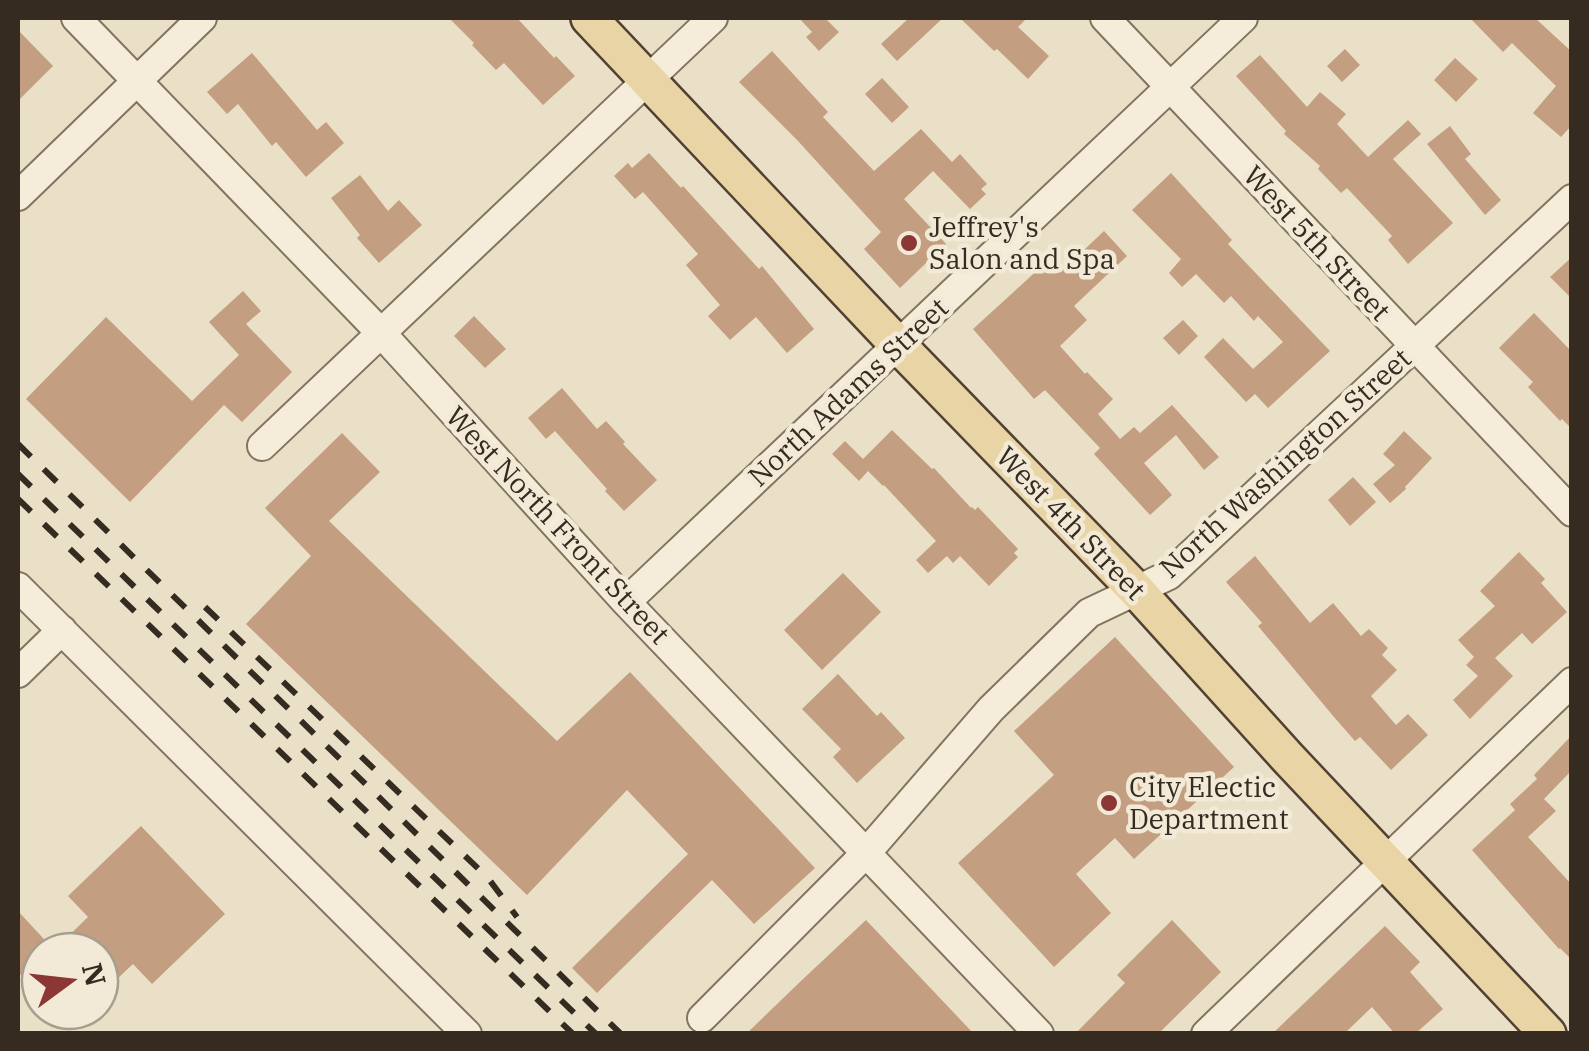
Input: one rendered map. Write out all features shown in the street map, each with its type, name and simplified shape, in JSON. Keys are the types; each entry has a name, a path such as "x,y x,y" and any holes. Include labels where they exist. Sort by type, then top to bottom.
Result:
{"main road":[{"name":"West 4th Street","path":"589,18 1137,591 1548,1034"}],"street":[{"name":"West North Front Street","path":"76,18 382,334 626,602 1039,1034"},
{"path":"18,196 202,18"},
{"path":"262,446 713,18"},
{"name":"West 5th Street","path":"1104,18 1572,512"},
{"name":"North Adams Street","path":"626,602 1243,18"},
{"name":"North Washington Street","path":"702,1018 868,852 991,710 1089,613 1169,575 1572,198"},
{"path":"18,587 467,1034"},
{"path":"18,673 62,630"},
{"path":"1206,1034 1572,682"}],"building":[{"path":"449,18 517,18 575,76 543,105 504,63 496,70"},
{"path":"799,18 825,18 839,32 819,51 806,37 812,32"},
{"path":"909,18 943,18 897,61 881,44"},
{"path":"960,18 1027,18 1018,27 1049,56 1028,79"},
{"path":"1470,18 1535,18 1572,52 1572,125 1561,137 1533,113 1556,86 1512,43 1503,52"},
{"path":"18,30 53,66 18,101"},
{"path":"1345,49 1360,65 1342,82 1327,66"},
{"path":"772,51 828,112 823,117 874,171 921,129 952,162 960,154 987,184 981,189 986,194 970,209 933,171 904,199 946,244 900,288 864,249 881,232 739,82"},
{"path":"252,53 317,130 326,122 344,143 306,177 276,142 272,146 238,104 227,114 207,92"},
{"path":"1260,55 1307,107 1320,92 1346,114 1337,124 1368,157 1408,120 1421,134 1393,159 1453,223 1408,264 1388,240 1392,236 1347,188 1341,193 1318,169 1320,166 1284,134 1286,131 1236,76"},
{"path":"1455,58 1478,79 1456,102 1434,80"},
{"path":"882,78 909,107 892,123 865,94"},
{"path":"1450,126 1471,154 1465,159 1501,200 1485,215 1427,144"},
{"path":"649,153 759,269 762,266 814,329 787,353 756,317 730,340 708,316 720,305 686,265 698,254 643,192 635,199 614,176 628,163 632,168"},
{"path":"1171,173 1232,240 1228,244 1330,351 1268,408 1255,394 1246,402 1204,357 1223,338 1253,369 1283,342 1258,316 1254,321 1231,296 1224,303 1196,274 1182,287 1169,273 1181,259 1132,210"},
{"path":"360,175 388,211 399,200 422,225 379,263 331,198"},
{"path":"1104,231 1127,256 1074,306 1087,320 1060,346 1113,399 1098,414 1120,439 1134,427 1140,433 1172,405 1219,457 1204,470 1176,435 1144,463 1172,495 1150,515 1094,454 1100,448 1045,390 1034,399 973,329 1053,256 1064,269"},
{"path":"1572,257 1572,299 1550,277"},
{"path":"243,291 261,311 246,324 292,372 242,422 224,405 130,502 26,399 106,317 192,401 239,355 209,322"},
{"path":"1534,313 1572,352 1572,429 1528,387 1533,382 1499,348"},
{"path":"474,316 506,349 485,368 454,336"},
{"path":"1183,320 1198,336 1179,355 1163,338"},
{"path":"562,388 597,429 606,421 657,480 624,511 555,431 546,439 528,418"},
{"path":"892,430 971,508 978,507 1018,549 1014,553 1018,557 989,586 960,556 953,563 947,556 928,573 916,560 936,541 868,471 859,481 832,454 845,441 863,459"},
{"path":"1404,431 1432,458 1390,503 1373,484 1395,465 1383,454"},
{"path":"342,433 380,472 329,521 557,741 630,672 815,868 754,924 712,880 597,993 572,968 688,854 627,790 527,895 246,624 311,556 265,508"},
{"path":"1353,477 1376,502 1350,526 1328,500"},
{"path":"1519,552 1545,579 1541,583 1567,612 1532,644 1522,633 1495,658 1513,676 1470,719 1453,700 1478,676 1466,665 1474,657 1458,640 1495,606 1480,591"},
{"path":"1255,556 1310,623 1333,603 1361,636 1369,629 1388,648 1382,655 1397,670 1371,696 1396,725 1408,714 1428,735 1391,770 1360,737 1355,741 1226,582"},
{"path":"843,573 881,612 822,670 784,630"},
{"name":"City Electic Department","path":"1115,637 1234,767 1134,859 1115,838 1076,874 1111,913 1054,967 958,863 1054,775 1014,731"},
{"path":"838,674 877,716 881,712 905,738 857,783 833,757 841,749 802,709"},
{"path":"1572,735 1572,770 1544,799 1556,811 1528,837 1572,885 1572,960 1472,850 1515,810 1510,804 1537,779 1534,775"},
{"path":"141,826 225,914 152,984 133,964 120,976 120,931 74,931 88,917 68,896"},
{"path":"18,911 36,931 20,931 20,974 18,972"},
{"path":"866,920 974,1034 746,1034 802,980"},
{"path":"1172,920 1221,972 1158,1034 1075,1034 1125,983 1117,975"},
{"path":"1385,926 1420,962 1410,972 1443,1009 1415,1034 1395,1034 1372,1007 1344,1034 1272,1034"}],"railway":[{"path":"18,444 621,1034"},
{"path":"18,474 596,1034"},
{"path":"18,499 573,1034"},
{"path":"205,607 488,878 517,917"}],"place":[{"name":"Jeffrey's Salon and Spa","path":"909,243"},
{"name":"City Electic Department","path":"1109,803"}]}
